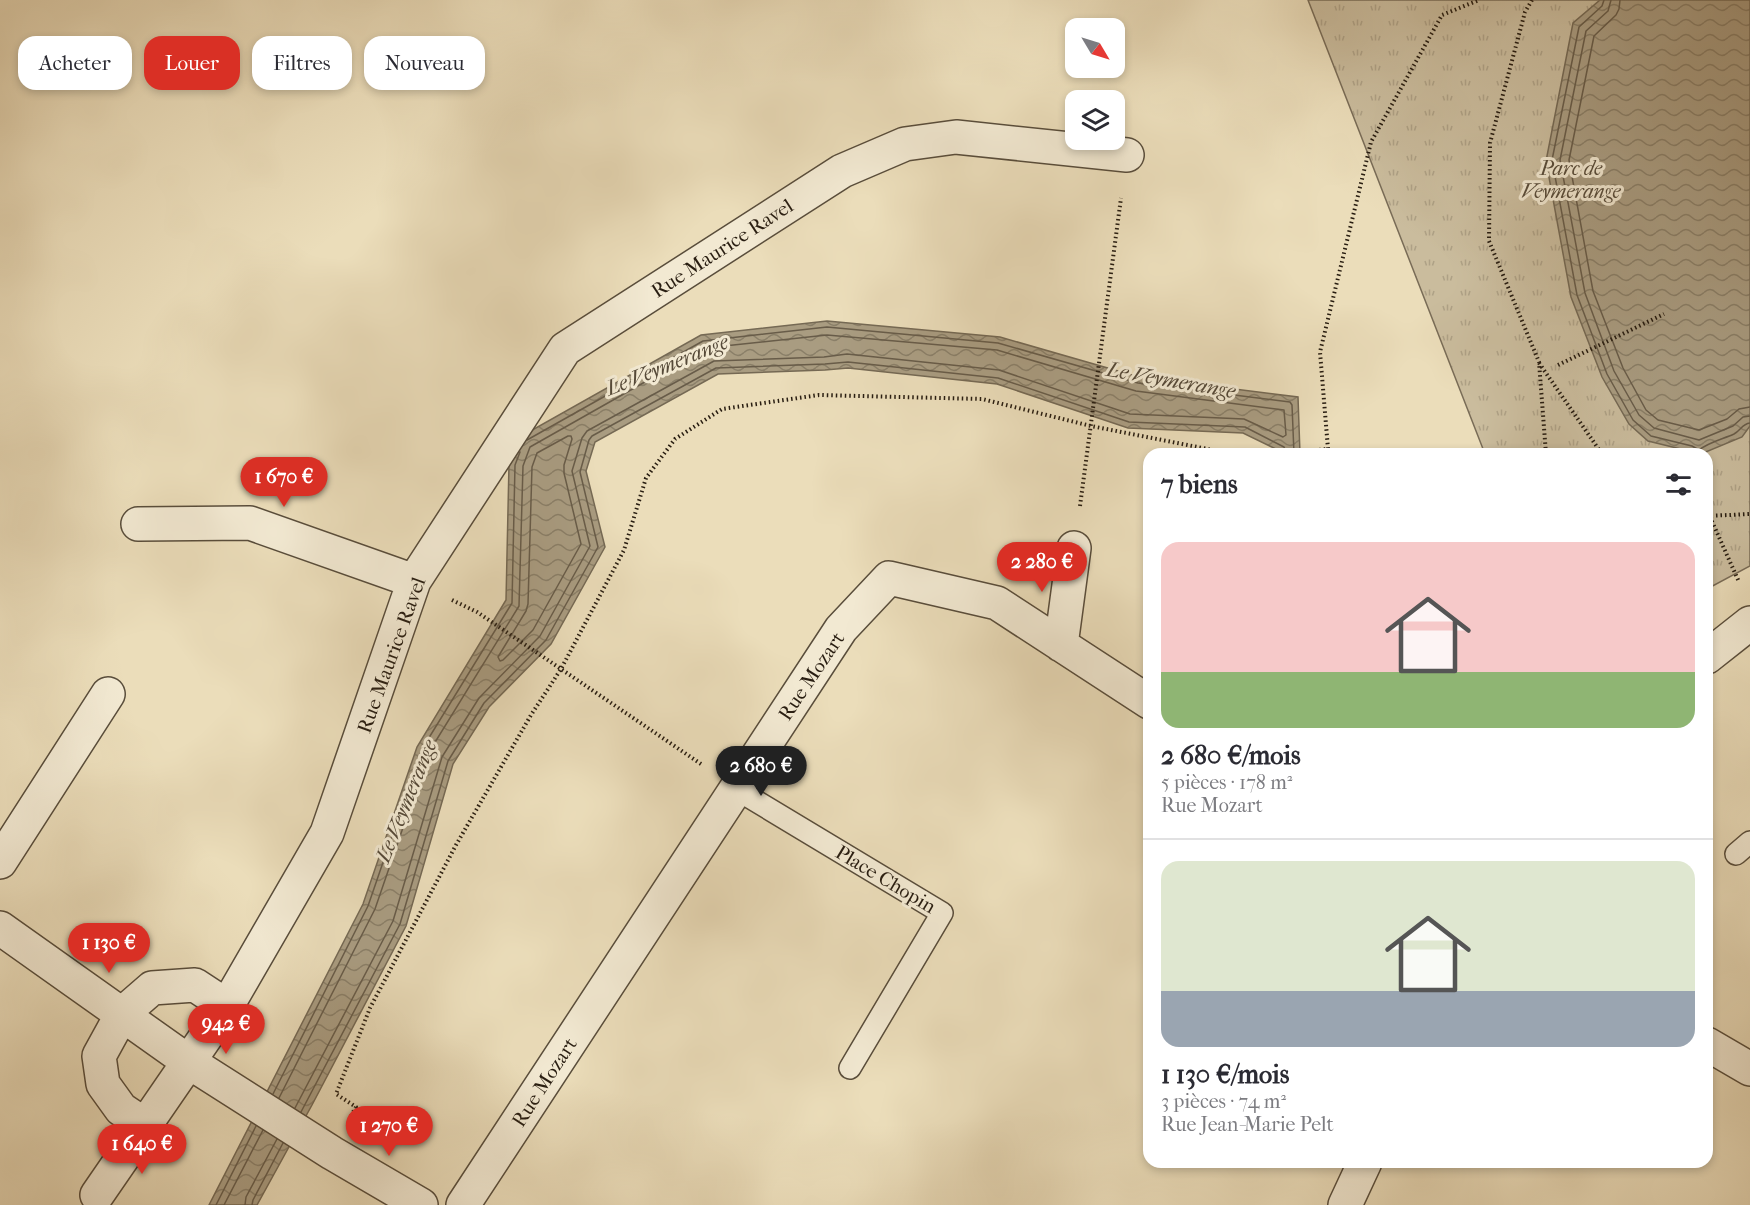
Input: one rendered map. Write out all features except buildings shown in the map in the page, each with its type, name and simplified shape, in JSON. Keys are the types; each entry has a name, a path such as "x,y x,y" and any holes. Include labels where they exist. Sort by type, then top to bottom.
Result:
{"street":[{"name":"Rue Maurice Ravel","path":"145,1125 227,1006 327,833 414,581 565,349 842,171 905,144 956,137 1127,155"},
{"path":"138,524 250,523 414,581"},
{"path":"1061,645 1074,548"},
{"name":"Rue Mozart","path":"463,1205 841,629 889,578 997,603 1143,698"},
{"path":"1713,652 1750,623"},
{"path":"0,862 108,694"},
{"path":"0,928 189,1062 332,1153 421,1205"},
{"path":"90,1202 145,1125 121,1108 104,1084 99,1056 122,1014 152,988 195,985 227,1006"},
{"path":"1713,1047 1750,1069"},
{"path":"1345,1205 1362,1168"}],"lane":[{"name":"Place Chopin","path":"736,789 942,913 850,1068"}],"path":[{"path":"1328,448 1320,352 1371,142 1442,15 1479,0"},
{"path":"1532,0 1525,12 1491,143 1488,241 1539,362 1598,448"},
{"path":"1074,548 1127,155"},
{"path":"1558,365 1664,314"},
{"path":"1539,362 1546,448"},
{"path":"336,1094 370,1008 451,855 531,715 561,669 624,550 646,477 675,439 722,409 819,395 982,399 1090,426 1202,448"},
{"path":"1713,517 1750,514"},
{"path":"1713,527 1741,585"},
{"path":"477,612 736,789"}],"green space":[{"name":"Parc de Veymerange","path":"1308,0 1750,0 1750,566 1713,586 1713,448 1483,448"}],"water":[{"path":"1600,0 1750,0 1750,426 1742,437 1713,449 1677,448 1648,441 1629,424 1602,377 1571,297 1546,161 1573,23"},
{"name":"Le Veymerange","path":"827,321 1000,337 1139,377 1298,397 1300,448 1274,448 1243,433 1128,428 997,384 848,368 718,374 595,442 586,471 605,547 551,644 489,707 453,764 406,926 257,1205 209,1205 363,904 417,747 506,600 509,464 518,438 701,335"}]}
